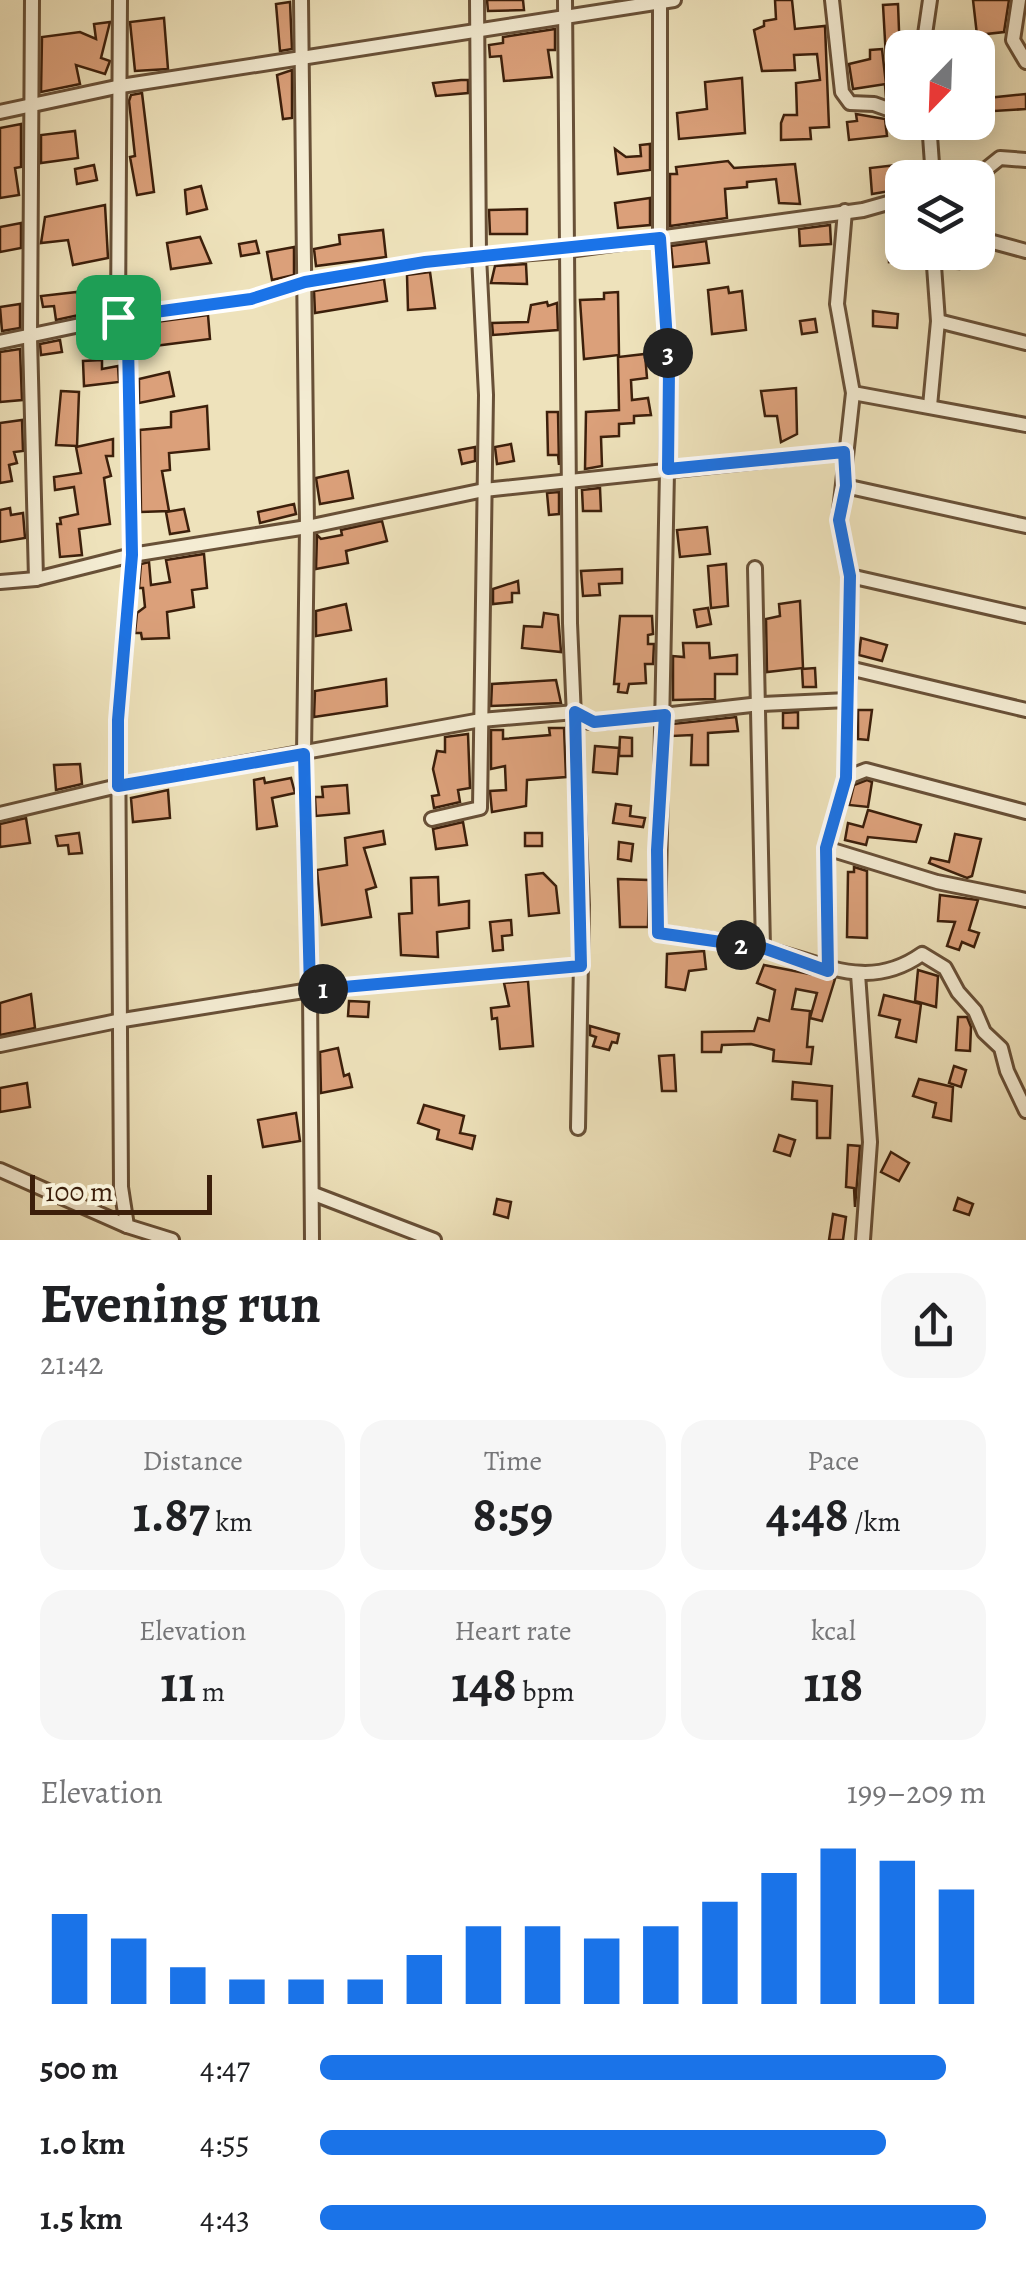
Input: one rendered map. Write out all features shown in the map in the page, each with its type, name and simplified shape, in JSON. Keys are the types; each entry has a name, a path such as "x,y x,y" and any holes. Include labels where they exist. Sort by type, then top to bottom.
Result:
{"street":[{"path":"32,0 30,338 36,579"},
{"path":"120,0 118,317 128,342 132,555 118,720 117,1021 121,1187 127,1226"},
{"path":"301,0 305,57 307,527 304,754 312,1240"},
{"path":"432,819 480,808 486,395 479,256 477,0"},
{"path":"565,0 569,479 581,966 578,1128"},
{"path":"832,0 842,92 850,102 885,108"},
{"path":"925,30 930,0"},
{"path":"1018,0 1013,40 1026,62"},
{"path":"0,112 120,86 665,1 660,238 669,369 658,933 763,948 828,971 858,974 910,962 922,954 945,968 975,1011 984,1032 1002,1048 1007,1071 1026,1110"},
{"path":"995,162 1000,158 1026,160"},
{"path":"0,342 118,317 251,299 305,282 479,256 660,238 885,203"},
{"path":"828,971 826,848 846,778 849,668 850,576 839,520 846,486 844,452 853,393 837,304 845,211"},
{"path":"995,242 1026,250"},
{"path":"930,406 938,321 934,270"},
{"path":"938,321 1026,343"},
{"path":"853,393 1026,425"},
{"path":"0,582 36,579 132,555 307,527 484,490 844,452"},
{"path":"846,486 1026,526"},
{"path":"755,568 763,948"},
{"path":"850,576 1026,616"},
{"path":"849,668 1026,710"},
{"path":"0,814 118,786 481,720 575,712 594,722 760,704 848,700"},
{"path":"846,778 866,770 1026,812"},
{"path":"826,848 937,882 1026,900"},
{"path":"0,1045 117,1021 310,990 581,966"},
{"path":"858,974 870,1142 863,1240"},
{"path":"0,1170 127,1226 172,1240"},
{"path":"314,1194 434,1240"}],"building":[{"path":"487,0 523,0 524,10 488,11"},
{"path":"775,0 792,0 795,29 825,26 829,127 810,128 811,139 781,140 781,123 784,115 797,115 796,83 820,80 817,54 794,55 795,70 762,71 754,30 764,26 764,21 776,19"},
{"path":"973,0 1009,0 1004,32 976,30"},
{"path":"290,2 292,49 280,51 276,4"},
{"path":"898,4 899,30 885,30 885,40 883,5"},
{"path":"164,18 168,69 135,71 130,22"},
{"path":"110,22 101,58 110,61 105,74 76,65 80,84 41,92 42,37 80,32 96,39 94,24"},
{"path":"555,29 555,50 548,50 552,77 504,81 501,56 490,57 489,45 503,43 503,37"},
{"path":"882,49 885,84 853,89 849,64 870,59 870,50"},
{"path":"292,70 292,118 283,119 277,75"},
{"path":"742,78 745,133 679,139 677,113 707,109 705,82"},
{"path":"468,80 468,93 436,96 433,83"},
{"path":"142,93 154,192 137,195 130,157 135,156 129,101 131,95"},
{"path":"1026,94 1026,109 995,111 995,97"},
{"path":"856,114 885,119 885,136 849,140 847,122 857,121"},
{"path":"21,124 21,167 15,168 19,195 0,198 0,128"},
{"path":"75,131 78,158 41,163 41,135"},
{"path":"650,144 650,170 618,174 615,149 626,157 641,156 640,145"},
{"path":"728,161 734,168 795,164 800,204 779,203 776,179 747,182 747,187 725,189 727,218 670,226 670,174 677,174 676,167"},
{"path":"94,165 97,180 77,184 75,169"},
{"path":"885,166 885,192 872,194 870,168"},
{"path":"201,186 207,209 187,214 185,190"},
{"path":"650,198 650,225 618,228 615,203"},
{"path":"105,205 108,258 73,265 68,240 41,243 45,217"},
{"path":"527,209 527,234 490,234 489,210"},
{"path":"21,223 21,248 0,252 0,227"},
{"path":"830,225 831,244 800,246 799,229"},
{"path":"383,230 386,257 316,266 314,249 340,244 339,235"},
{"path":"200,237 211,263 171,269 167,243"},
{"path":"256,241 259,253 241,256 239,244"},
{"path":"706,241 709,263 673,267 671,246"},
{"path":"294,247 294,275 272,280 267,252"},
{"path":"526,264 527,284 491,283 495,266"},
{"path":"430,272 435,308 408,310 407,275"},
{"path":"384,279 387,301 315,313 314,291"},
{"path":"728,287 729,293 742,291 746,330 712,334 708,290"},
{"path":"77,292 79,315 56,320 54,306 43,307 41,296"},
{"path":"618,292 619,355 584,359 580,300 604,299 604,293"},
{"path":"547,302 548,306 557,303 558,330 493,335 492,323 528,322 531,305"},
{"path":"20,304 20,328 2,331 0,307"},
{"path":"873,311 898,314 897,328 873,326"},
{"path":"208,315 210,339 138,348 133,325"},
{"path":"815,319 817,332 802,334 800,321"},
{"path":"60,340 62,352 41,355 40,344"},
{"path":"20,349 22,400 0,402 0,352"},
{"path":"645,354 647,378 631,380 632,400 648,398 651,415 634,416 634,423 619,424 619,436 601,437 602,466 585,469 586,412 619,410 618,357"},
{"path":"102,360 102,369 118,366 119,382 84,386 83,361"},
{"path":"169,372 174,396 139,403 139,379"},
{"path":"796,388 797,434 781,442 777,416 765,416 761,391"},
{"path":"61,391 79,392 77,446 56,445"},
{"path":"207,406 209,449 169,453 170,470 162,471 169,511 141,512 140,430 171,427 171,412"},
{"path":"547,412 558,412 559,465 558,455 548,455"},
{"path":"22,420 23,451 14,452 17,463 9,465 12,481 0,483 0,423"},
{"path":"113,439 113,456 106,456 111,476 104,478 110,524 79,529 82,555 60,557 57,524 61,524 60,518 78,514 74,487 55,490 54,477 81,473 76,447"},
{"path":"511,444 514,461 497,464 495,447"},
{"path":"475,447 475,461 462,464 459,450"},
{"path":"348,471 353,498 320,504 316,478"},
{"path":"600,488 601,511 583,511 582,490"},
{"path":"559,492 559,514 549,515 547,493"},
{"path":"294,504 296,514 260,523 258,512"},
{"path":"10,508 11,515 23,513 25,538 0,542 0,510"},
{"path":"184,509 189,531 170,534 166,512"},
{"path":"382,521 387,541 346,551 348,563 316,569 317,535 321,539 342,535 341,530"},
{"path":"707,527 710,554 680,557 677,530"},
{"path":"204,554 207,588 192,590 194,607 167,612 169,638 142,639 141,633 135,633 137,613 145,607 143,588 139,588 141,564 149,562 151,585 170,582 166,560"},
{"path":"726,564 728,606 711,608 708,566"},
{"path":"622,569 622,583 599,584 600,595 583,596 581,571"},
{"path":"518,581 519,593 512,593 512,602 493,604 493,589"},
{"path":"800,601 803,668 767,672 766,619 780,616 779,604"},
{"path":"346,604 351,630 316,636 316,611"},
{"path":"708,608 711,624 697,627 694,610"},
{"path":"544,613 558,615 561,652 522,648 524,626 542,627"},
{"path":"620,616 652,616 653,634 648,635 648,644 654,644 653,664 645,664 646,683 629,684 627,693 618,692 619,684 614,684"},
{"path":"861,638 887,645 882,661 859,655"},
{"path":"683,643 709,643 710,658 737,655 737,674 715,674 715,699 673,700 673,656 684,657"},
{"path":"815,668 816,687 803,687 802,669"},
{"path":"386,679 387,706 314,717 315,691"},
{"path":"556,680 561,703 491,706 492,684"},
{"path":"858,710 872,710 868,740 858,739"},
{"path":"798,712 798,728 783,728 783,713"},
{"path":"736,717 738,731 708,733 708,765 691,765 692,735 672,736 672,724"},
{"path":"549,728 564,728 566,777 527,780 526,806 492,812 490,791 506,790 505,766 491,769 491,730 503,730 503,739 550,735"},
{"path":"468,734 470,788 458,790 460,802 434,808 432,796 439,795 433,769 437,751 445,752 445,737"},
{"path":"620,737 632,738 632,756 619,756"},
{"path":"595,746 619,748 617,774 593,772"},
{"path":"80,764 82,784 56,790 54,765"},
{"path":"264,778 265,783 291,778 295,793 272,798 277,826 257,829 254,780"},
{"path":"872,782 868,807 849,805 854,785"},
{"path":"347,785 349,813 316,816 315,797 323,797 322,787"},
{"path":"168,790 170,818 133,822 131,798"},
{"path":"616,804 631,806 630,816 645,818 643,827 613,823"},
{"path":"868,810 921,825 916,842 868,837 866,845 845,840 848,823 863,827"},
{"path":"26,818 30,843 0,847 0,824"},
{"path":"463,822 467,845 436,849 433,829"},
{"path":"383,831 385,844 364,848 376,887 366,890 371,917 322,925 317,870 347,865 345,838"},
{"path":"79,833 82,853 69,854 68,845 58,846 56,836"},
{"path":"525,833 542,833 542,846 525,846"},
{"path":"955,834 981,839 972,876 967,878 929,863 931,858 949,862"},
{"path":"619,842 633,844 631,861 618,859"},
{"path":"854,867 867,871 867,938 847,937 848,872 854,872"},
{"path":"543,873 556,886 559,913 529,916 526,875"},
{"path":"438,877 439,905 469,901 469,928 437,932 438,957 401,955 399,914 412,913 411,878"},
{"path":"618,879 649,880 648,927 620,927"},
{"path":"940,895 978,900 969,930 979,933 974,947 962,942 959,950 947,946 955,922 938,921"},
{"path":"511,920 512,935 502,936 503,950 493,951 490,922"},
{"path":"704,951 706,969 689,971 685,990 666,987 667,954"},
{"path":"764,965 835,979 822,1021 810,1018 817,993 796,989 792,1009 810,1011 807,1047 813,1047 811,1064 773,1061 774,1050 751,1044 722,1045 721,1052 702,1052 702,1032 754,1031 758,1018 769,1021 775,990 757,983"},
{"path":"918,970 938,976 936,1007 915,1001"},
{"path":"528,981 533,1046 500,1049 497,1018 492,1019 491,1008 509,1006 504,983"},
{"path":"31,994 35,1028 0,1035 0,1003"},
{"path":"884,995 921,1004 916,1042 896,1037 900,1020 879,1015"},
{"path":"349,1001 369,1002 368,1017 348,1016"},
{"path":"958,1017 967,1017 971,1027 970,1051 956,1050"},
{"path":"590,1026 619,1034 617,1043 612,1042 609,1050 593,1046 596,1037 590,1035"},
{"path":"338,1048 344,1076 349,1074 352,1087 321,1093 320,1052"},
{"path":"674,1055 676,1091 662,1091 659,1056"},
{"path":"954,1066 966,1070 961,1087 949,1083"},
{"path":"919,1079 953,1087 951,1121 933,1117 936,1103 913,1096"},
{"path":"793,1082 832,1086 830,1138 817,1138 817,1101 792,1099"},
{"path":"27,1083 30,1107 0,1112 0,1088"},
{"path":"424,1105 464,1116 460,1133 475,1136 472,1149 437,1139 439,1130 418,1123"},
{"path":"296,1113 300,1141 263,1147 258,1120"},
{"path":"779,1135 795,1140 790,1156 774,1151"},
{"path":"848,1145 860,1146 855,1207 854,1188 846,1187"},
{"path":"891,1152 909,1163 899,1181 881,1172"},
{"path":"958,1198 973,1204 969,1215 954,1210"},
{"path":"497,1199 511,1202 508,1218 494,1214"},
{"path":"833,1214 846,1217 843,1240 829,1240"}],"route":[{"path":"660,238 669,369 668,469 844,452 846,486 839,520 841,548 850,576 846,778 826,848 828,971 763,948 658,933 657,850 665,715 589,722 575,712 580,794 581,966 310,990 304,754 118,786 118,720 132,555 126,437 128,342 118,317 251,299 305,282 425,262 660,238"}]}
